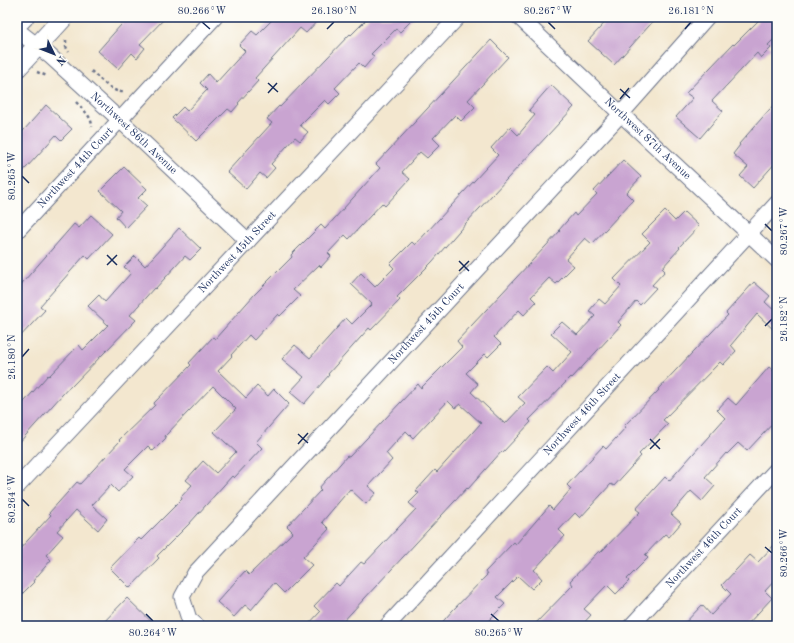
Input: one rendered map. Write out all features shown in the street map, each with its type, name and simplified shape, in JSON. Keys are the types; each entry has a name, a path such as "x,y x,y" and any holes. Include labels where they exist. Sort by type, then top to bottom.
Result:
{"street":[{"path":"17,24 24,17"},
{"path":"17,68 64,17"},
{"name":"Northwest 44th Court","path":"17,232 121,121 215,17"},
{"name":"Northwest 45th Street","path":"17,487 458,17"},
{"name":"Northwest 87th Avenue","path":"520,17 620,114 777,260"},
{"name":"Northwest 45th Court","path":"197,626 189,619 182,597 195,573 620,114 707,17"},
{"name":"Northwest 86th Avenue","path":"17,30 121,121 248,241"},
{"name":"Northwest 46th Street","path":"387,626 777,203"},
{"name":"Northwest 46th Court","path":"631,626 777,469"}],"path":[{"path":"67,37 66,46 75,56"},
{"path":"86,66 113,90 126,92"},
{"path":"37,72 50,77"},
{"path":"72,99 89,115 92,122 92,129"}],"building":[{"path":"128,17 166,17 140,44 145,48 137,58 132,53 118,69 98,51"},
{"path":"275,17 321,17 306,33 300,28 255,78 258,81 232,112 228,109 196,141 172,118 183,107 187,111 207,90 200,83 208,74 216,83 245,51 239,45 252,31 257,35"},
{"path":"369,17 415,17 400,32 396,29 371,54 374,56 364,68 359,63 335,88 340,93 329,104 325,100 300,125 308,132 300,141 295,137 271,164 275,168 266,178 260,173 246,189 227,172 272,123 267,119 350,34 351,35"},
{"path":"610,17 657,17 614,65 588,41"},
{"path":"762,17 769,17 777,25 777,36 768,45 771,48 761,58 757,53 712,101 723,111 700,138 676,117 693,98 686,93 733,44 734,45"},
{"path":"491,40 508,57 468,100 475,107 461,121 455,115 433,138 440,145 427,158 420,152 402,172 410,179 385,206 382,203 349,239 345,235 328,253 331,256 321,267 319,265 293,290 300,296 280,316 278,314 254,340 249,335 218,371 246,398 257,386 268,396 274,389 289,404 256,442 262,448 234,478 232,476 189,524 157,556 159,558 130,588 110,568 139,538 141,540 182,499 181,497 192,485 186,480 203,461 216,473 236,452 214,432 236,409 213,386 165,436 166,438 153,451 148,446 125,469 133,476 118,492 111,485 92,505 107,519 98,530 76,510 57,531 63,536 46,555 51,560 33,581 34,582 17,599 17,552 51,515 49,513 77,482 80,484 120,441 119,440 155,405 154,403 191,365 189,363 213,337 215,339 254,295 292,257 291,255 321,225 325,229 380,168 376,164"},
{"path":"551,85 574,107 466,223 432,262 397,297 400,300 371,330 369,328 328,374 329,375 304,404 290,392 304,377 282,359 295,345 310,358 346,318 352,324 372,304 351,284 361,273 375,287 394,268 390,264 412,242 415,245 498,155 491,148 510,127 518,135 535,115 529,110"},
{"path":"777,101 777,161 753,188 740,176 748,167 733,154 740,145 739,144"},
{"path":"46,105 72,129 61,140 56,135 17,178 17,138"},
{"path":"623,160 641,177 626,193 633,200 592,244 585,238 566,259 574,266 556,284 549,278 531,297 536,302 524,315 519,310 494,337 501,344 488,357 485,354 466,373 478,384 471,392 505,424 525,403 518,397 547,367 553,373 572,352 551,333 562,322 577,335 595,316 589,311 599,299 605,304 621,286 614,279 650,242 642,234 665,211 675,221 684,212 699,226 662,268 665,271 652,285 656,288 640,305 636,301 618,322 621,325 572,378 571,377 529,420 531,422 503,452 502,451 468,489 467,488 339,626 307,626 320,612 314,606 336,583 339,586 361,562 364,564 416,509 409,503 419,493 416,491 435,470 437,472 481,423 460,404 455,408 448,401 413,438 406,431 386,453 392,460 368,486 376,493 366,504 350,489 322,522 329,529 303,557 312,565 284,593 274,583 251,610 245,605 234,617 217,602 245,571 249,575 293,532 287,526 321,490 319,488 347,456 349,457 418,384 421,388 462,347 457,341 560,231 559,230 574,213 576,216 597,194 594,191"},
{"path":"124,167 147,189 138,198 147,206 126,228 116,217 121,211 100,191"},
{"path":"91,215 112,234 89,259 85,255 40,306 45,310 17,340 17,289 74,224 79,228"},
{"path":"179,228 201,249 190,260 185,256 155,289 154,288 130,315 136,320 72,386 71,385 17,445 17,410 48,375 49,376 79,345 83,350 108,325 88,306 99,295 105,302 131,273 124,267 135,256 145,266"},
{"path":"754,282 770,296 765,302 777,313 777,333 757,314 731,345 736,351 723,365 720,362 663,420 668,424 639,454 641,456 614,486 611,484 580,518 575,513 559,530 565,536 534,570 542,579 532,589 518,576 497,597 505,604 483,626 439,626 487,575 485,572 514,542 516,544 549,506 553,510 571,489 567,485 603,446 606,449 626,427 624,426 728,315 726,313"},
{"path":"769,367 777,374 777,419 747,451 738,443 727,454 726,453 705,477 715,486 702,501 691,491 671,514 681,523 669,537 665,534 645,555 648,558 627,579 629,581 616,594 607,585 584,609 591,615 581,626 533,626 573,585 570,581 640,512 636,509 665,477 669,481 725,418 717,410 728,398 736,405"},
{"path":"777,542 777,578 765,591 772,598 746,626 682,626 702,605 711,615 731,594 722,585 750,555 758,562"},
{"path":"127,598 156,626 100,626"}]}
